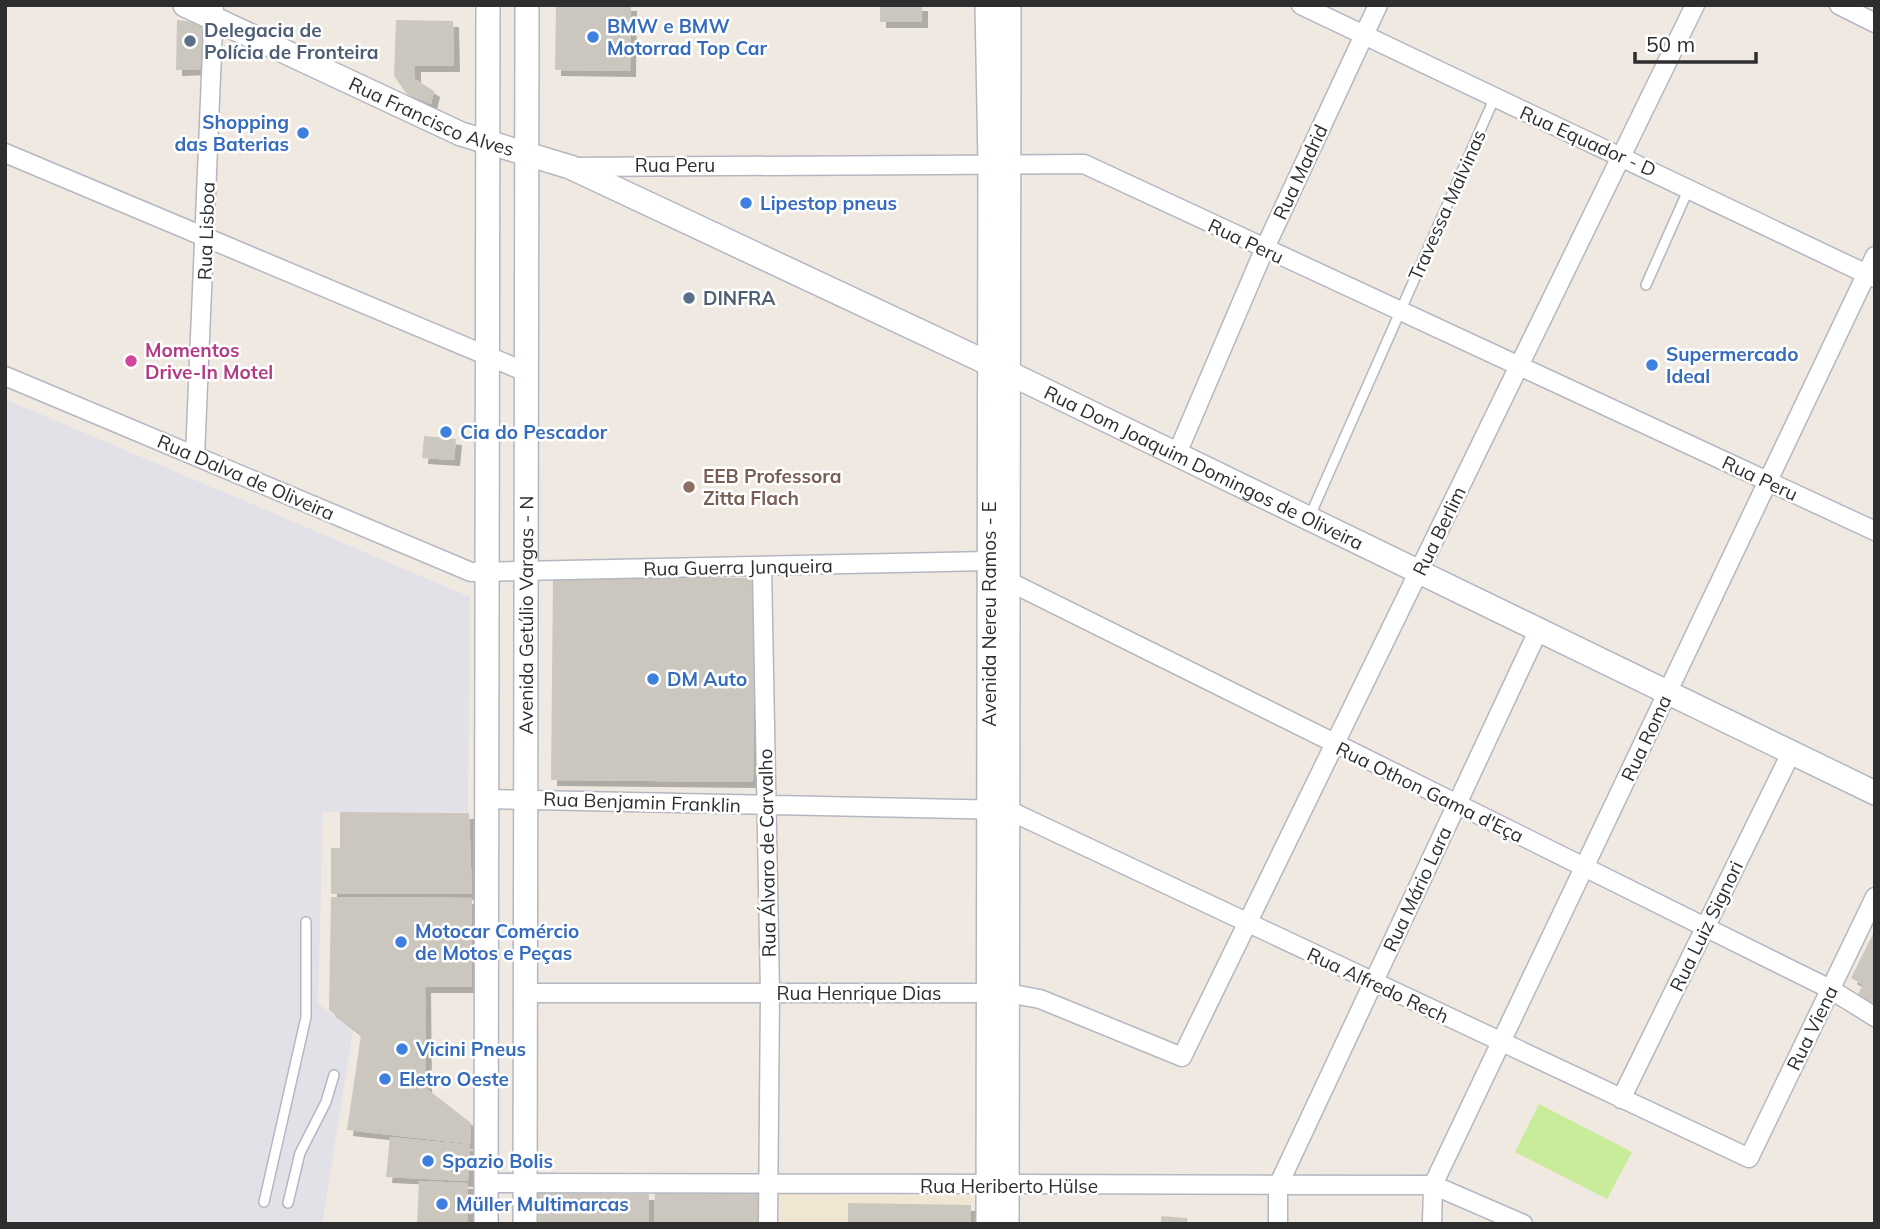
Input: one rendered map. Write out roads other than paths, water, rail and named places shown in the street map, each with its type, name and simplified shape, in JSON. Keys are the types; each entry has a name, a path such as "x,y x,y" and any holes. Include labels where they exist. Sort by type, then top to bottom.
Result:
{"street":[{"name":"Rua Francisco Alves","path":"185,5 214,12 488,144 526,153"},
{"name":"Avenida Getúlio Vargas - N","path":"486,1224 488,5"},
{"name":"Avenida Getúlio Vargas - N","path":"525,1224 527,5"},
{"name":"Avenida Nereu Ramos - E","path":"987,5 1000,163"},
{"name":"Avenida Nereu Ramos - E","path":"998,810 1008,581 999,478 999,368 1000,163 1009,5"},
{"name":"Rua Equador - D","path":"1301,5 1870,276"},
{"name":"Rua Madrid","path":"1176,456 1264,250 1378,5"},
{"name":"Rua Berlim","path":"1182,1057 1695,5"},
{"path":"1839,5 1875,23"},
{"name":"Rua Lisboa","path":"195,456 214,12"},
{"path":"5,153 526,372"},
{"name":"Rua Dom Joaquim Domingos de Oliveira","path":"526,153 570,166 999,368 1875,793"},
{"name":"Rua Peru","path":"570,166 1084,164 1264,250 1875,531"},
{"name":"Rua Roma","path":"1432,1224 1433,1185 1767,481 1870,276 1875,256"},
{"name":"Rua Dalva de Oliveira","path":"5,376 471,572 487,572"},
{"name":"Avenida Nereu Ramos - E","path":"988,1224 997,1186 998,1088 998,810 989,561 999,478"},
{"name":"Rua Guerra Junqueira","path":"487,572 989,561"},
{"name":"Rua Othon Gama d'Eça","path":"989,561 1008,581 1456,806 1830,989 1875,1017"},
{"name":"Rua Álvaro de Carvalho","path":"762,566 770,993 768,1224"},
{"name":"Rua Mário Lara","path":"1278,1186 1538,631"},
{"name":"Rua Luiz Signori","path":"1621,1099 1791,753"},
{"name":"Rua Benjamin Franklin","path":"487,799 998,810"},
{"name":"Rua Alfredo Rech","path":"998,810 1749,1158"},
{"name":"Rua Viena","path":"1749,1158 1875,897"},
{"name":"Rua Henrique Dias","path":"525,993 998,993 1040,999 1182,1057"},
{"name":"Rua Heriberto Hülse","path":"486,1183 1433,1185 1523,1224"},
{"name":"Avenida Nereu Ramos - E","path":"997,1186 1007,1224"},
{"path":"1278,1186 1278,1224"}],"lane":[{"name":"Travessa Malvinas","path":"1308,520 1494,99"},
{"path":"1646,285 1689,188"},
{"path":"264,1202 306,1017 306,922"},
{"path":"288,1203 300,1153 326,1102 334,1075"}],"place":[{"name":"BMW e BMW Motorrad Top Car","path":"593,37"},
{"name":"Delegacia de Polícia de Fronteira","path":"190,41"},
{"name":"Shopping das Baterias","path":"303,133"},
{"name":"Lipestop pneus","path":"746,203"},
{"name":"DINFRA","path":"689,298"},
{"name":"Momentos Drive-In Motel","path":"131,361"},
{"name":"Supermercado Ideal","path":"1652,365"},
{"name":"Cia do Pescador","path":"446,432"},
{"name":"EEB Professora Zitta Flach","path":"689,487"},
{"name":"DM Auto","path":"653,679"},
{"name":"Motocar Comércio de Motos e Peças","path":"401,942"},
{"name":"Vicini Pneus","path":"402,1049"},
{"name":"Eletro Oeste","path":"385,1079"},
{"name":"Spazio Bolis","path":"428,1161"},
{"name":"Müller Multimarcas","path":"442,1204"}]}
